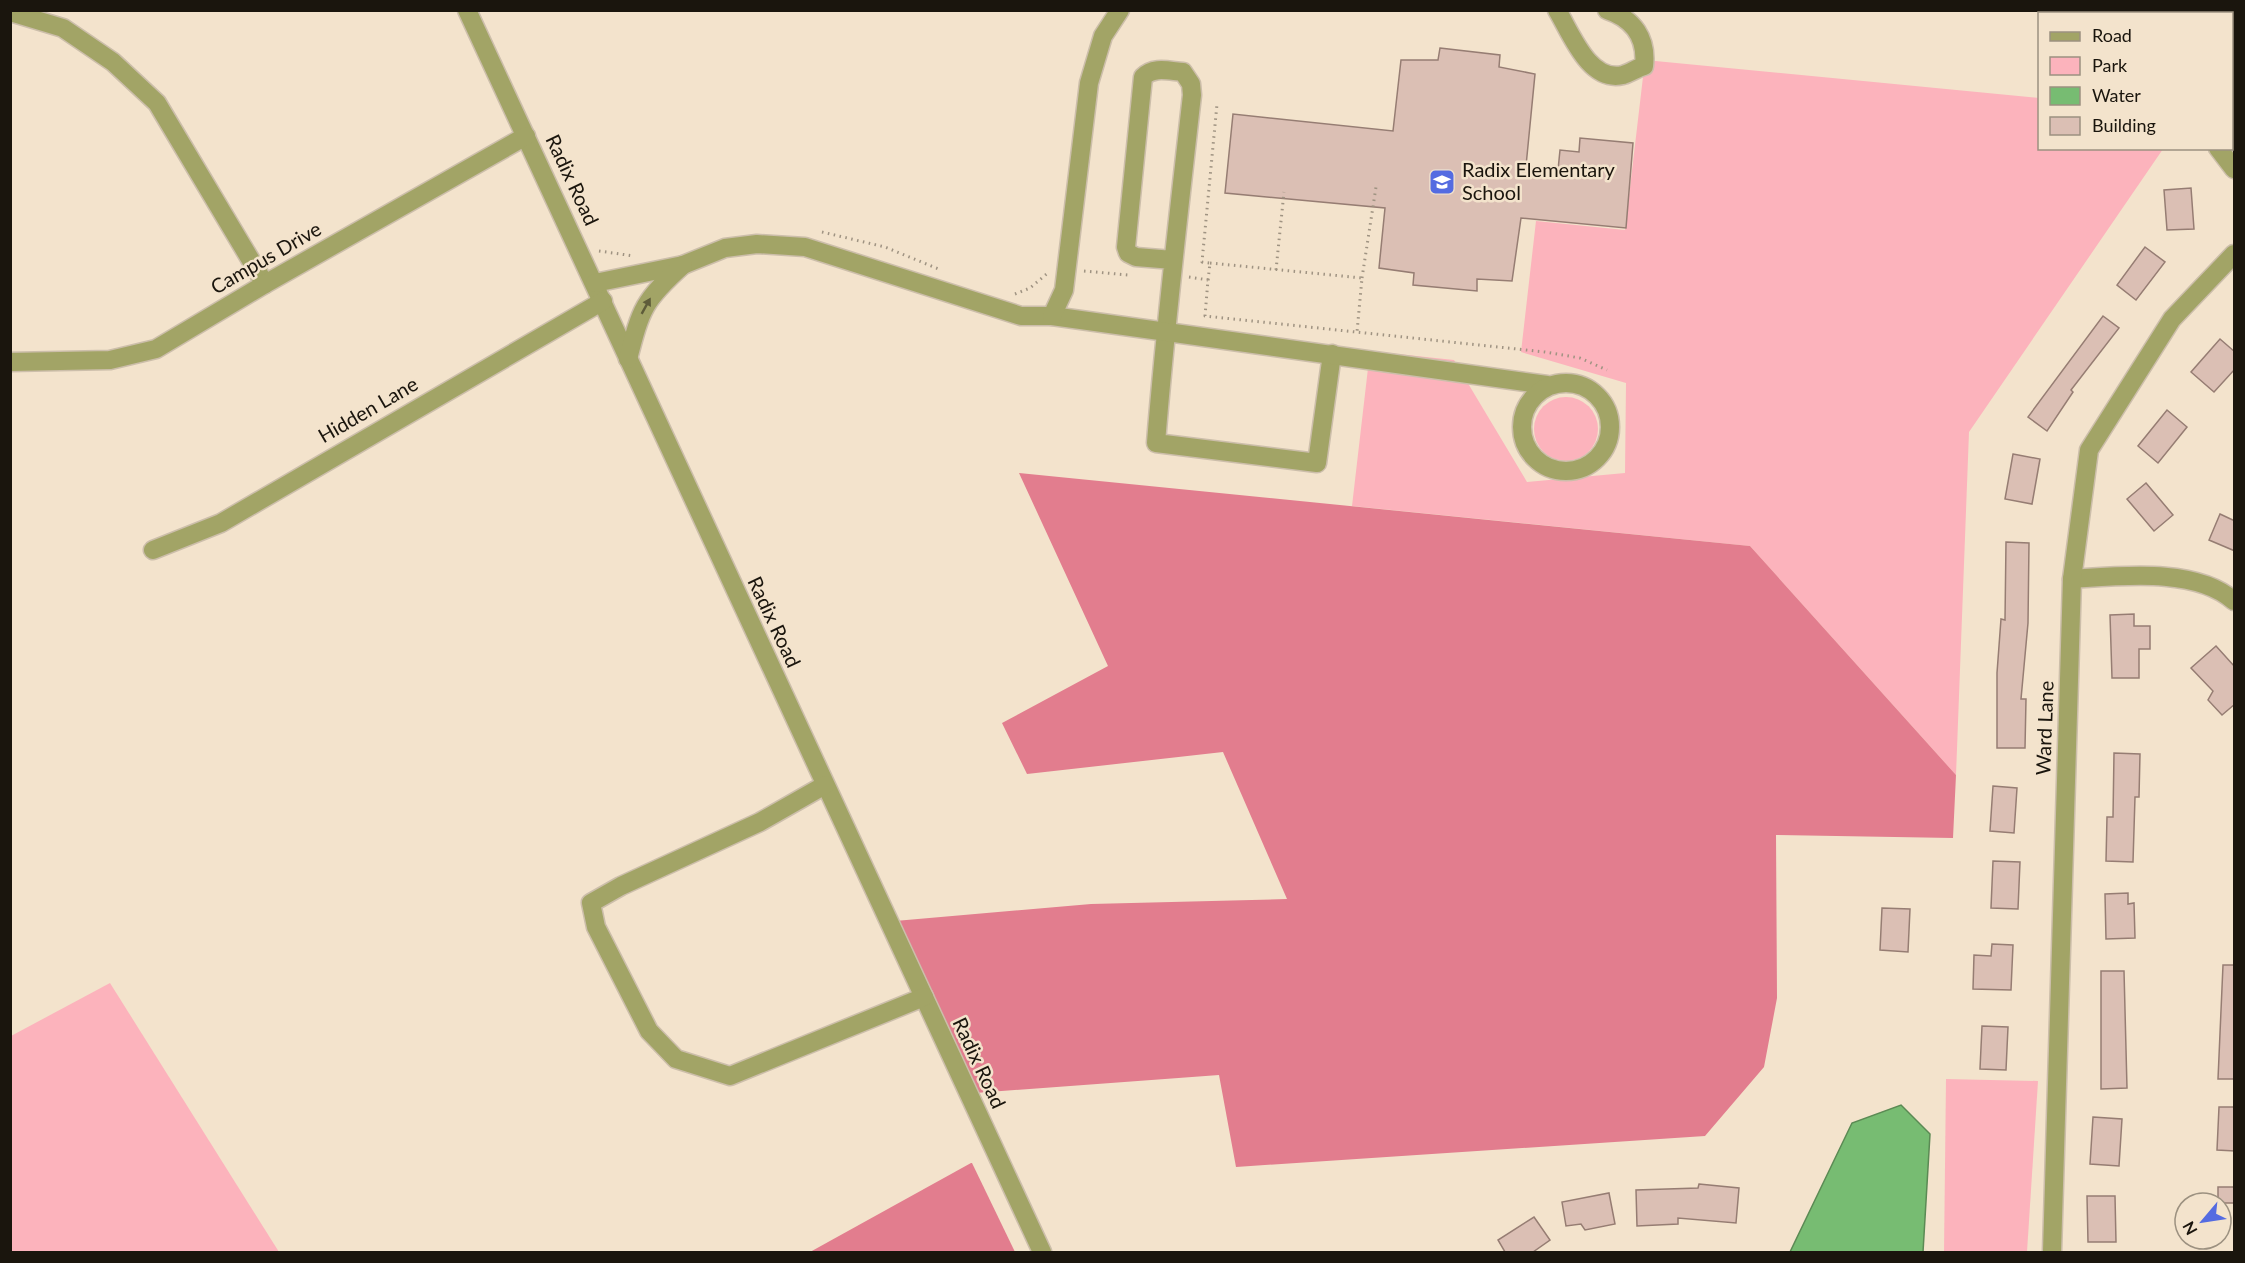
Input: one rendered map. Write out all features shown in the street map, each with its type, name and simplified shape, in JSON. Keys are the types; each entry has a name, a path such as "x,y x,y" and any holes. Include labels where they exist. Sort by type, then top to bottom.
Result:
{"street":[{"name":"Radix Road","path":"467,10 1042,1252"},
{"path":"1052,316 1064,290 1089,83 1103,36 1120,10"},
{"path":"1557,10 1580,51 1594,67 1606,76 1624,75 1631,69 1644,66 1644,44 1636,28 1607,10"},
{"path":"10,12 63,28 113,62 157,103 265,284"},
{"path":"1177,268 1128,254 1126,247 1143,77 1149,71 1156,70 1183,72 1191,84 1192,95 1177,268 1164,330 1156,443 1317,463 1332,354"},
{"name":"Campus Drive","path":"10,362 110,360 156,349 265,284 526,136"},
{"path":"2220,150 2235,169"},
{"path":"595,283 684,265 725,248 757,244 805,247 1021,316 1052,316 1164,330 1547,385 1570,381 1594,391 1609,412 1610,438 1597,460 1575,472 1549,469 1528,453 1520,429 1526,404 1547,385"},
{"name":"Ward Lane","path":"2052,1252 2072,579 2089,450 2172,319 2235,254"},
{"path":"628,359 641,313 647,301 657,288 684,265"},
{"name":"Hidden Lane","path":"153,550 221,523 603,301"},
{"path":"2072,579 2170,575 2226,594 2235,601"},
{"path":"825,785 760,822 621,886 591,903 596,927 649,1031 676,1059 730,1076 924,997"}],"path":[{"path":"1217,104 1202,262 1362,278"},
{"path":"1357,332 1362,278 1376,187"},
{"path":"1276,270 1284,192"},
{"path":"1210,263 1205,316 1560,354 1591,362 1607,370"},
{"path":"1177,268 1208,280"}],"green space":[{"path":"1645,60 2038,98 2038,150 2162,150 1969,432 1956,775 1750,546 1352,506 1370,351 1454,360 1527,482 1625,473 1626,383 1521,352 1536,221 1625,230"},
{"path":"1566,397 1578,399 1589,406 1596,417 1598,429 1596,441 1589,452 1578,459 1566,461 1554,459 1543,452 1536,441 1534,429 1536,417 1543,406 1554,399"},
{"path":"110,983 279,1252 11,1252 11,1036"},
{"path":"1946,1079 2038,1081 2027,1252 1944,1252"}],"shaded area":[{"path":"1019,473 1750,546 1956,775 1953,838 1776,835 1777,998 1764,1067 1705,1136 1236,1167 1219,1075 975,1093 895,921 1091,904 1287,899 1223,752 1027,774 1002,723 1108,666"},
{"path":"971,1163 1015,1252 810,1252"}],"water":[{"path":"1901,1105 1930,1134 1923,1252 1790,1252 1852,1123"}],"building":[{"path":"1440,48 1500,55 1499,67 1535,74 1526,166 1558,170 1560,150 1579,152 1580,138 1633,143 1626,228 1521,218 1512,281 1477,279 1477,291 1413,285 1414,273 1379,268 1385,208 1225,193 1233,114 1393,131 1401,60 1438,60"},
{"path":"2191,188 2194,229 2167,230 2164,190"},
{"path":"2145,247 2165,262 2136,300 2117,285"},
{"path":"2103,316 2119,328 2071,390 2073,392 2047,431 2028,417"},
{"path":"2220,339 2235,352 2235,369 2214,392 2191,372"},
{"path":"2167,410 2187,427 2158,463 2138,446"},
{"path":"2013,454 2040,459 2032,504 2005,499"},
{"path":"2146,483 2173,515 2154,531 2127,499"},
{"path":"2220,514 2235,521 2235,551 2209,540"},
{"path":"2006,542 2029,543 2028,623 2021,699 2026,699 2025,748 1997,748 1997,673 2001,619 2005,620"},
{"path":"2134,614 2134,626 2150,626 2150,649 2139,649 2139,678 2112,678 2110,615"},
{"path":"2216,646 2235,667 2235,704 2222,715 2208,700 2213,691 2191,668"},
{"path":"2114,753 2140,754 2139,797 2135,797 2133,862 2106,861 2107,817 2113,817"},
{"path":"1993,786 2017,788 2014,833 1990,831"},
{"path":"1993,861 2020,862 2018,909 1991,908"},
{"path":"2128,893 2128,904 2134,903 2135,938 2106,939 2105,894"},
{"path":"1882,908 1910,909 1908,952 1880,950"},
{"path":"1992,944 2013,945 2011,990 1973,989 1974,955 1991,956"},
{"path":"2223,965 2235,965 2235,1079 2218,1079"},
{"path":"2101,971 2124,971 2127,1088 2101,1089"},
{"path":"1982,1026 2008,1027 2006,1070 1980,1069"},
{"path":"2219,1107 2235,1107 2235,1151 2217,1150"},
{"path":"2093,1117 2122,1119 2119,1166 2090,1164"},
{"path":"1699,1184 1739,1188 1736,1223 1678,1218 1678,1224 1637,1226 1636,1190 1698,1188"},
{"path":"2218,1187 2235,1187 2235,1203 2233,1203 2233,1191 2218,1191"},
{"path":"1609,1193 1615,1224 1585,1230 1581,1224 1566,1226 1562,1202"},
{"path":"2087,1196 2115,1196 2116,1242 2088,1242"},
{"path":"1534,1217 1550,1240 1533,1252 1505,1252 1498,1240"}],"place":[{"name":"Radix Elementary School","path":"1442,182"}]}
